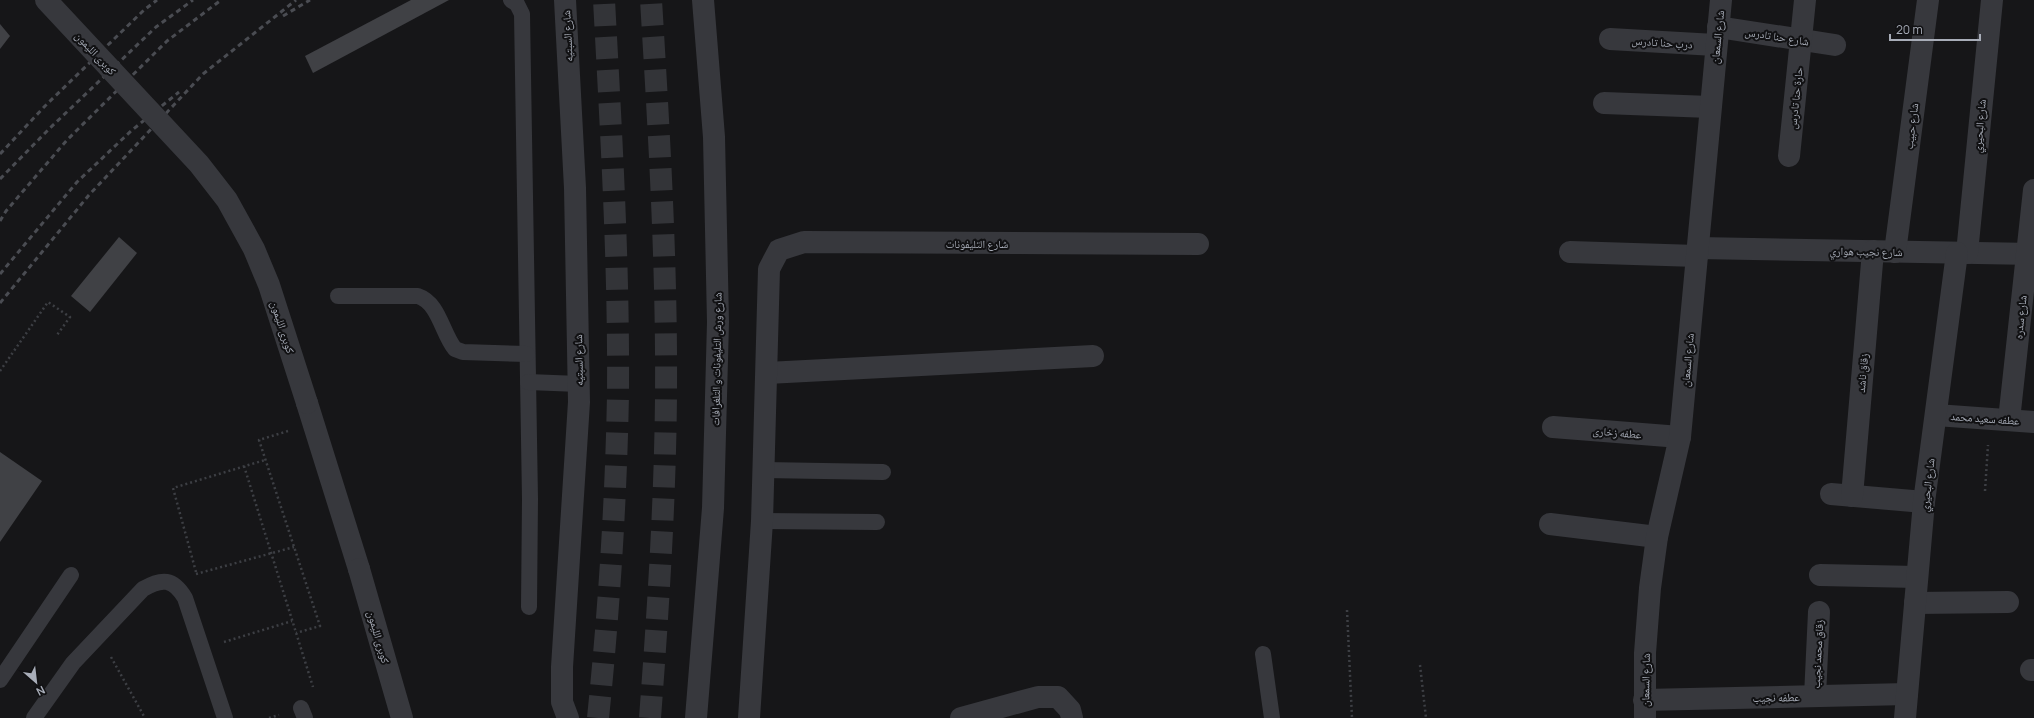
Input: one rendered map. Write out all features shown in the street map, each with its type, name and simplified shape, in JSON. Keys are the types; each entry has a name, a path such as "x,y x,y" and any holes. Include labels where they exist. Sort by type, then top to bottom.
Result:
{"street":[{"name":"كوبرى الليمون","path":"46,0 199,164 227,200 254,249 269,285 313,422 359,569 402,718"},
{"name":"شارع السبتيه","path":"565,0 575,188 579,384 562,667 562,702 568,718"},
{"name":"شارع ورش التليفونات و التلغرافات","path":"696,718 713,508 718,322 714,137 703,0"},
{"name":"شارع السمعان","path":"1644,709 1650,588 1657,537 1680,438 1721,0"},
{"name":"حارة حنا تادرس","path":"1789,156 1805,0"},
{"name":"شارع حبيب","path":"1895,252 1928,0"},
{"name":"شارع البحيري","path":"1905,718 1924,502 1936,415 1962,253 1992,0"},
{"name":"درب حنا تادرس","path":"1610,39 1717,36"},
{"name":"شارع حنا تادرس","path":"1717,36 1801,40 1835,45"},
{"path":"1604,103 1710,107"},
{"name":"شارع سدره","path":"1999,419 2030,254 2034,190"},
{"name":"شارع التليفونات","path":"767,373 769,269 779,250 804,242 1198,244"},
{"name":"شارع نجيب هواري","path":"1570,252 1873,251 2030,254"},
{"name":"زقاق ناشد","path":"1852,496 1873,251"},
{"path":"749,718 762,521 767,373 1093,356"},
{"name":"عطفه سعيد محمد","path":"1936,415 2034,422"},
{"name":"عطفه زخارى","path":"1553,427 1680,438"},
{"path":"1831,494 1924,502"},
{"path":"1550,524 1657,537"},
{"path":"1820,574 1917,577"},
{"path":"1915,603 2008,602"},
{"name":"زقاق محمد نجيب","path":"1815,696 1819,612"},
{"name":"عطفه نجيب","path":"1644,709 1815,696 1907,694"},
{"path":"961,718 1038,697 1058,697 1070,710 1072,718"}],"lane":[{"path":"511,0 517,4 522,14 528,354 529,607"},
{"path":"338,296 418,296 426,298 432,306 455,349 463,352 528,354"},
{"path":"528,382 579,384"},
{"path":"764,470 883,472"},
{"path":"762,521 877,522"},
{"path":"0,680 71,575"},
{"path":"34,718 73,663 143,589 154,583 168,582 178,588 185,598 225,718"},
{"path":"1263,654 1272,718"}],"path":[{"path":"0,371 48,302 70,317 57,335"},
{"path":"1985,491 1999,419"},
{"path":"296,633 320,626 259,440 313,422"},
{"path":"196,574 173,488 265,460"},
{"path":"244,466 270,554 318,702 303,713 269,718"},
{"path":"168,582 294,547"},
{"path":"1347,610 1352,718"},
{"path":"202,649 292,621"},
{"path":"1420,665 1426,718"}],"building":[{"path":"411,0 449,0 313,73 305,56"},
{"path":"0,24 10,36 0,49"},
{"path":"119,237 137,253 90,312 71,296"},
{"path":"0,452 42,481 0,542"}],"tunnel":[{"path":"598,718 611,556 616,475 618,394 616,246 604,0"},
{"path":"650,718 661,558 666,397 664,248 651,0"}],"railway":[{"path":"0,154 45,106 144,10 157,0"},
{"path":"0,179 49,129 156,27 193,0"},
{"path":"0,221 6,211 67,140 167,41 221,0"},
{"path":"0,303 89,195 203,74 296,0"},
{"path":"283,16 310,0"},
{"path":"0,274 77,182 131,131 179,92"}]}
